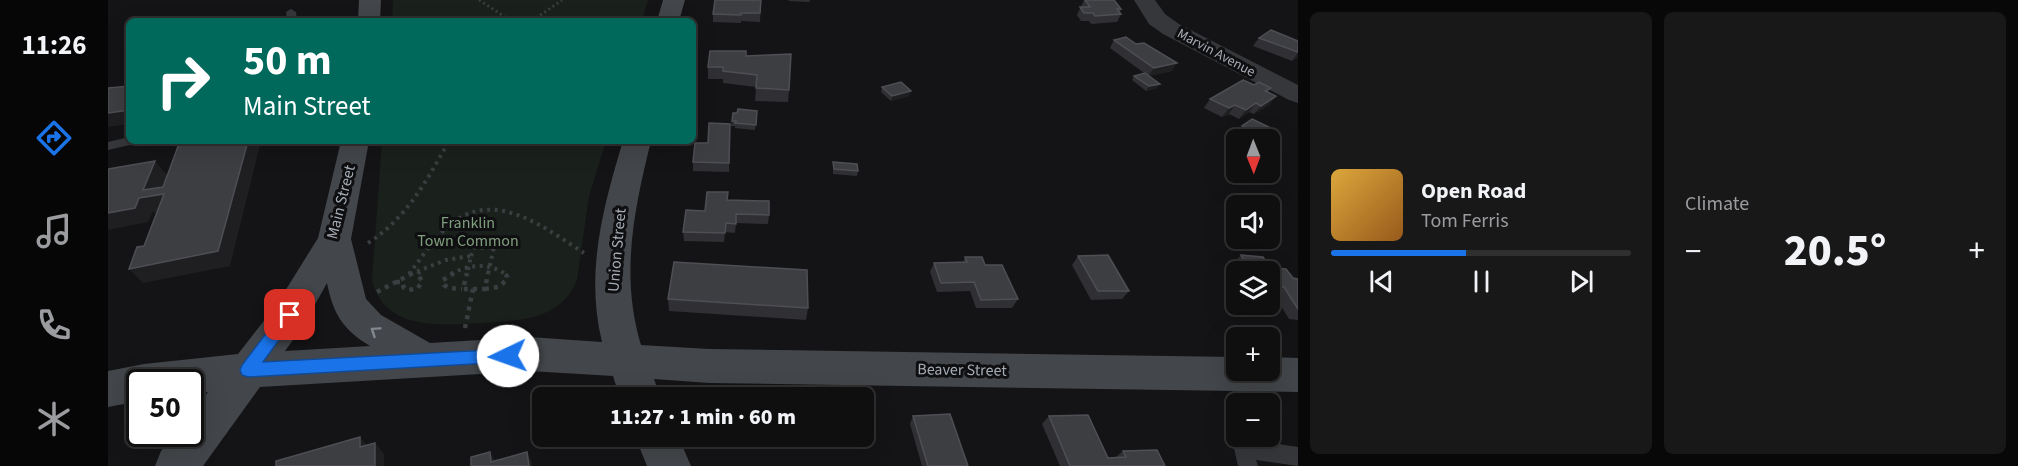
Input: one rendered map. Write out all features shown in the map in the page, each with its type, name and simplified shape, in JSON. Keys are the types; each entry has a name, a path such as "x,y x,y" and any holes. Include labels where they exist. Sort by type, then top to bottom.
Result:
{"main road":[{"path":"369,18 370,0"},
{"path":"669,18 674,0"},
{"name":"Main Street","path":"177,466 296,305 351,241 342,209 354,144"},
{"name":"Union Street","path":"636,144 622,199 613,261 613,299 626,360 636,387"},
{"path":"351,241 350,306 368,326 426,360"},
{"name":"Beaver Street","path":"204,375 248,370 529,354 709,366 1298,375"},
{"path":"108,390 126,386"},
{"path":"661,447 669,466"}],"street":[{"name":"Marvin Avenue","path":"1144,0 1157,19 1172,29 1298,95"}],"lane":[{"path":"108,146 126,142"},
{"path":"1248,466 1244,448 1298,457"}],"path":[{"path":"478,0 506,18"},
{"path":"536,18 562,0"},
{"path":"351,241 387,231 408,211 447,144"},
{"path":"409,274 450,225 466,214 482,208 499,208 516,214 584,253"},
{"path":"463,289 474,248 494,247 484,289"},
{"path":"371,296 423,268 449,259 471,256"},
{"path":"490,266 504,273 508,278 498,287 463,289 448,288 444,285 443,280 468,267 490,266"},
{"path":"395,282 402,282 406,290 418,288 422,281 418,275 423,268"},
{"path":"465,327 473,289"}],"green space":[{"path":"393,0 648,0 643,18 392,18"},
{"name":"Franklin Town Common","path":"382,144 605,144 589,196 577,280 570,294 548,312 521,320 430,324 400,316 388,308 378,296 372,280"}],"building":[{"path":"715,0 761,0 760,13 713,14"},
{"path":"1085,0 1114,0 1121,9 1117,9 1121,14 1095,16 1093,13 1084,13 1080,7 1090,7"},
{"path":"1271,30 1298,41 1298,52 1259,38"},
{"path":"1126,37 1136,44 1144,43 1177,63 1154,68 1114,40"},
{"path":"710,51 746,51 746,56 791,54 789,90 756,88 757,75 723,71 723,67 708,67"},
{"path":"1145,73 1160,84 1149,86 1134,76"},
{"path":"1243,80 1254,85 1259,82 1271,88 1265,91 1276,96 1261,106 1256,103 1246,110 1235,105 1229,108 1210,99"},
{"path":"901,82 911,91 892,96 882,87"},
{"path":"126,86 126,110 108,113 108,88"},
{"path":"738,109 757,111 756,125 732,121 733,113 737,113"},
{"path":"1252,119 1273,129 1248,129 1242,126"},
{"path":"709,123 730,124 729,163 693,162 695,144 708,143"},
{"path":"179,144 247,144 218,251 129,269 137,247 144,246 164,194 139,198 135,208 108,213 108,169 155,161 143,190 163,187"},
{"path":"833,162 857,164 858,171 834,169"},
{"path":"707,192 728,192 727,200 769,201 769,215 736,214 736,224 726,223 725,233 683,232 686,210 705,211"},
{"path":"1108,255 1129,291 1098,291 1078,256"},
{"path":"1241,255 1263,257 1266,261 1245,261"},
{"path":"965,257 982,257 985,265 1002,265 1018,299 981,300 974,282 941,283 934,263 967,262"},
{"path":"674,262 807,270 808,308 668,299"},
{"path":"1280,269 1286,269 1293,278 1298,279 1298,309 1284,287 1280,287"},
{"path":"950,414 968,466 928,466 913,416"},
{"path":"1088,415 1108,458 1126,457 1123,451 1157,450 1165,466 1070,466 1049,416"},
{"path":"360,437 360,447 375,443 375,466 276,466 276,461"},
{"path":"490,452 491,462 527,452 529,466 471,466 471,457"}],"route":[{"path":"290,315 248,370 508,356"}]}
